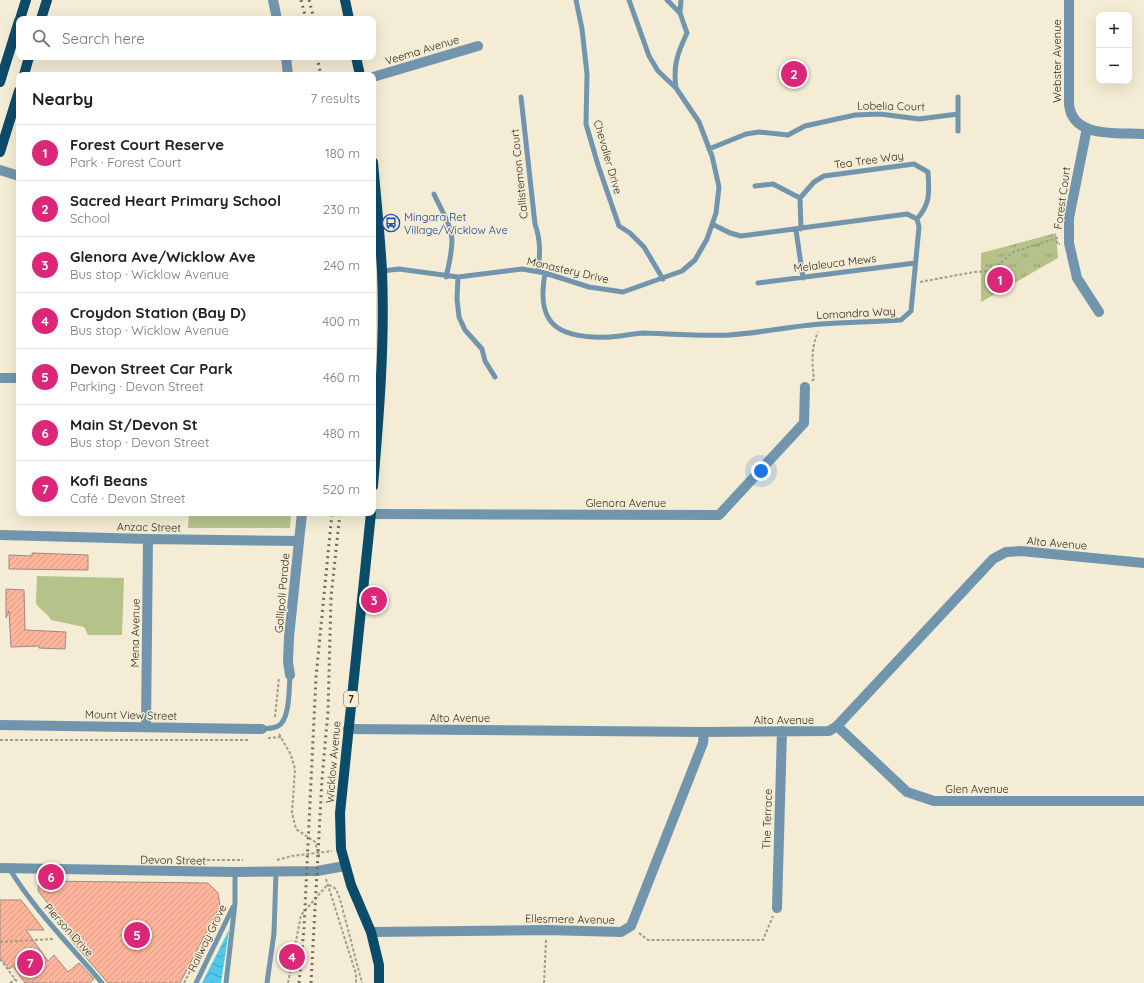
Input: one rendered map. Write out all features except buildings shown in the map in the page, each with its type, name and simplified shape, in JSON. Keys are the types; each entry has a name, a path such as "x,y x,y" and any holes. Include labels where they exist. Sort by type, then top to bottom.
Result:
{"main road":[{"path":"20,16 26,0"},
{"path":"42,16 47,0"},
{"path":"345,0 348,16"},
{"path":"0,82 16,30"},
{"path":"25,72 28,60"},
{"path":"357,60 359,72"},
{"path":"0,152 4,126 16,98"},
{"path":"376,198 382,271 381,394 376,452"},
{"name":"Wicklow Avenue","path":"371,516 340,813 340,844 345,866 371,932 379,965 379,983"}],"street":[{"path":"273,0 276,16"},
{"name":"Webster Avenue","path":"1069,0 1070,112 1073,119 1087,128 1100,131 1144,134"},
{"name":"Veema Avenue","path":"376,76 478,46"},
{"path":"286,60 288,72"},
{"name":"Forest Court","path":"1087,128 1069,218 1069,243 1077,278 1099,312"},
{"path":"0,170 16,175"},
{"path":"0,378 16,378"},
{"name":"Glenora Avenue","path":"376,513 719,515 804,423 805,387"},
{"name":"Gallipoli Parade","path":"289,670 289,637 302,516"},
{"name":"Anzac Street","path":"0,535 299,541"},
{"name":"Mena Avenue","path":"146,726 148,539"},
{"name":"Alto Avenue","path":"348,729 704,732 829,731 837,726 993,559 1006,552 1020,551 1144,563"},
{"name":"Mount View Street","path":"0,726 146,726 262,734"},
{"name":"Glen Avenue","path":"837,726 907,792 917,797 934,801 1144,800"},
{"name":"The Terrace","path":"777,908 782,731"},
{"name":"Ellesmere Avenue","path":"371,932 546,930 621,932 631,926 703,743 704,732"},
{"name":"Devon Street","path":"5,868 276,872 345,866"}],"lane":[{"name":"Chevalier Drive","path":"576,0 582,29 586,74 586,124 598,165 619,226 630,232 644,247 663,279"},
{"name":"Monastery Drive","path":"382,271 398,269 446,277 458,277 522,269 545,273 588,288 622,292 663,279 682,271 695,260 707,239 716,213 718,187 709,149 699,122 676,88 658,71 649,56 629,0"},
{"path":"667,0 680,13"},
{"path":"676,88 674,71 678,51 687,33 680,13 681,0"},
{"name":"Callistemon Court","path":"521,97 535,224 540,236 541,252 538,272"},
{"path":"958,97 958,130"},
{"name":"Lobelia Court","path":"709,149 746,134 759,132 788,135 805,126 855,115 880,114 919,119 958,114"},
{"name":"Tea Tree Way","path":"800,198 814,182 824,176 914,164 928,172 929,190 926,208 917,219"},
{"path":"755,186 773,184 800,198 798,229 803,278"},
{"path":"434,194 452,238 452,253 446,277"},
{"path":"712,224 730,233 741,236 907,214 917,219"},
{"name":"Lomandra Way","path":"545,273 541,293 542,305 547,315 556,325 566,332 586,336 643,333 728,335 759,333 821,324 901,320 910,311 919,226 917,219"},
{"name":"Melaleuca Mews","path":"758,283 915,263"},
{"path":"458,277 457,299 459,316 465,330 482,349 485,362 495,377"},
{"path":"262,734 283,722 286,714 289,670"},
{"name":"Pierson Drive","path":"5,868 50,925 102,983"},
{"name":"Railway Grove","path":"226,983 235,903 235,872"},
{"path":"267,983 274,933 276,872"},
{"name":"Railway Grove","path":"196,983 235,903"}],"path":[{"path":"913,284 974,272 991,271 1013,252 1036,243 1057,238 1057,244 1069,243"},
{"path":"805,387 814,379 811,360 813,343 821,324"},
{"path":"289,670 280,673 275,727 291,755 295,769 292,812 296,829 315,842 356,974 356,983"},
{"path":"267,738 275,727"},
{"path":"262,734 267,738 281,737"},
{"path":"0,740 240,742 251,740"},
{"path":"277,861 292,856 318,854"},
{"path":"206,860 245,860"},
{"path":"328,884 336,889 340,899 362,982"},
{"path":"288,983 301,915 328,884"},
{"path":"631,926 648,940 762,940 777,908"},
{"path":"184,983 221,910"},
{"path":"544,983 546,930"},
{"path":"0,942 64,939"},
{"path":"0,959 18,983"},
{"path":"10,983 15,979"}],"green space":[{"path":"1056,233 1058,258 981,302 981,253"},
{"path":"189,516 291,516 290,528 188,528"},
{"path":"37,576 124,578 122,635 88,635 84,627 51,620 36,603"}],"water":[{"path":"229,930 221,983 202,983"}],"railway":[{"path":"301,0 305,16"},
{"path":"309,0 313,16"},
{"path":"318,60 320,72"},
{"path":"299,983 304,928 316,677 332,516"},
{"path":"311,983 322,779 328,712 331,597 340,516"}],"place":[{"name":"Sacred Heart Primary School","path":"794,74"},
{"name":"Mingara Ret Village/Wicklow Ave","path":"391,223"},
{"name":"Forest Court Reserve","path":"1000,280"},
{"name":"Glenora Ave/Wicklow Ave","path":"374,600"},
{"name":"Main St/Devon St","path":"51,877"},
{"name":"Devon Street Car Park","path":"137,935"},
{"name":"Croydon Station (Bay D)","path":"292,957"},
{"name":"Kofi Beans","path":"30,963"}]}
